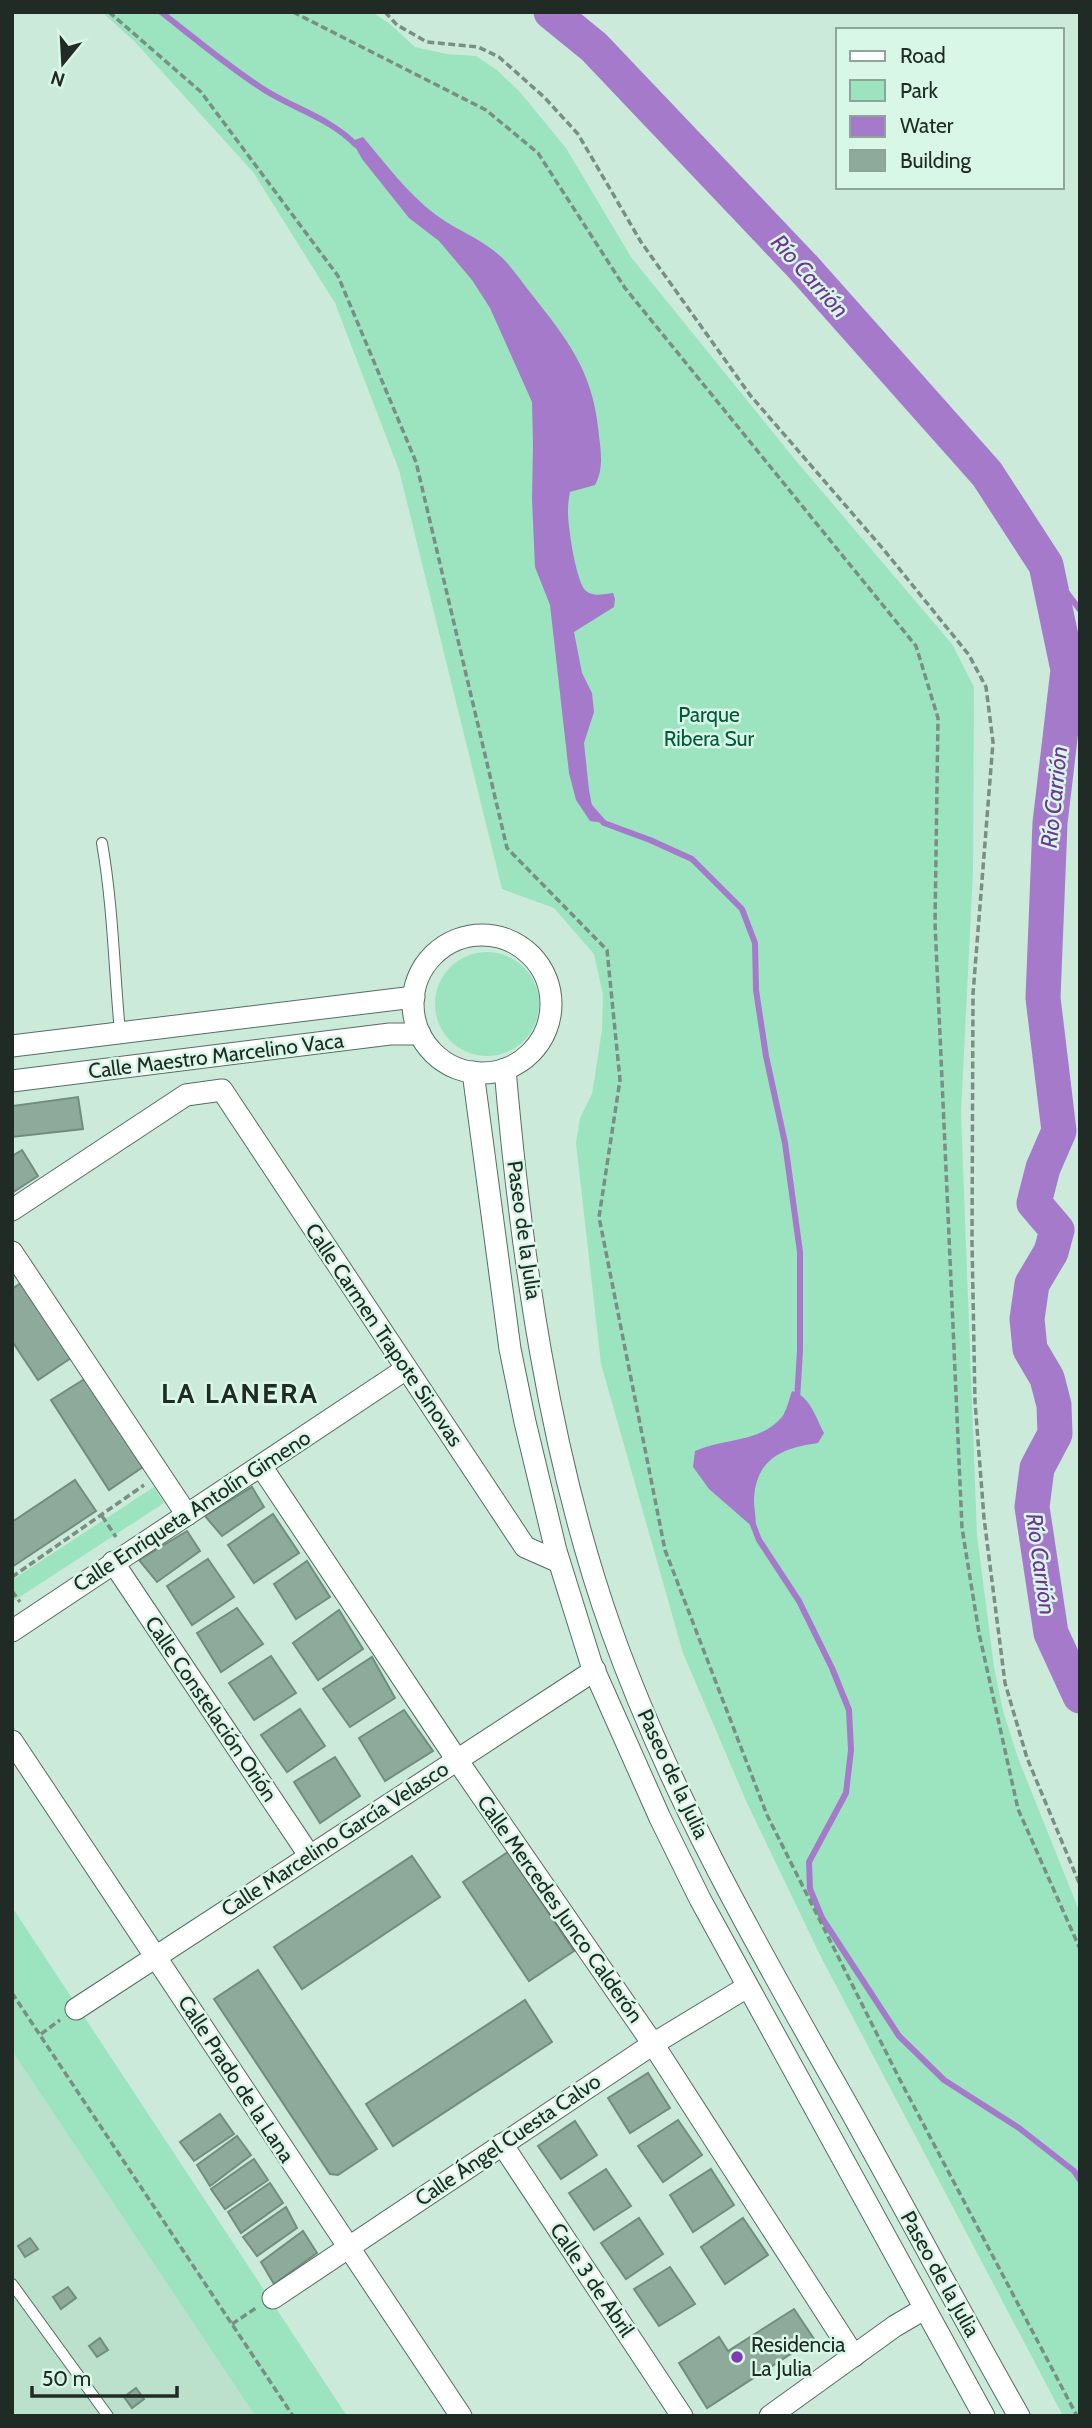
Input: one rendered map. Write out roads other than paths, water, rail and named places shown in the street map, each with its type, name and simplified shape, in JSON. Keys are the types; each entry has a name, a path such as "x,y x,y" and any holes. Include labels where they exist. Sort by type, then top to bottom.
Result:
{"street":[{"path":"473,935 492,935 512,941 532,955 546,974 552,998 547,1030 534,1051 517,1064 484,1073 450,1065 429,1048 420,1034 414,1014 414,997 424,966 438,951 454,940 473,935"},
{"name":"Calle Maestro Marcelino Vaca","path":"12,1046 414,997"},
{"name":"Calle Maestro Marcelino Vaca","path":"12,1082 390,1034 420,1034"},
{"name":"Paseo de la Julia","path":"505,1069 523,1237 562,1456 587,1552 636,1696 738,1912 1019,2416"},
{"name":"Paseo de la Julia","path":"473,1072 510,1349 559,1562 583,1639 660,1818 747,1987 785,2051 984,2416"},
{"name":"Calle Carmen Trapote Sinovas","path":"12,1210 186,1095 222,1090 525,1547 559,1562"},
{"path":"12,1252 187,1515"},
{"name":"Calle Enriqueta Antolín Gimeno","path":"12,1631 406,1370"},
{"name":"Calle Mercedes Junco Calderón","path":"261,1466 457,1760 653,2044 853,2356"},
{"name":"Calle Constelación Orión","path":"113,1562 309,1855"},
{"name":"Calle Marcelino García Velasco","path":"76,2009 595,1670"},
{"name":"Calle Prado de la Lana","path":"12,1741 461,2416"},
{"name":"Calle Ángel Cuesta Calvo","path":"273,2298 653,2044 747,1987"},
{"name":"Calle 3 de Abril","path":"502,2144 682,2416"},
{"path":"770,2416 803,2405 853,2356 924,2309"}],"lane":[{"path":"102,843 110,890 120,1032"},
{"path":"12,2284 108,2416"}],"water":[{"path":"363,137 397,178 426,207 492,249 508,264 567,342 590,389 598,427 600,471 595,485 570,492 568,516 573,552 582,586 592,594 613,593 615,599 614,607 574,632 582,673 592,693 594,712 584,743 589,790 593,811 604,823 590,821 576,800 569,773 550,605 535,567 532,402 490,308 472,280 439,241 409,218 362,159 352,141"},
{"path":"792,1391 808,1403 824,1433 818,1443 782,1452 765,1466 756,1487 755,1529 709,1489 693,1467 695,1451 753,1436 773,1425 784,1414"}],"waterway":[{"path":"161,12 247,78 334,127 356,145"},
{"name":"Río Carrión","path":"551,12 594,47 803,267 987,474 1046,565 1068,670 1050,823 1043,998 1059,1131 1043,1168 1034,1203 1057,1230 1051,1252 1032,1284 1027,1319 1030,1349 1047,1378 1054,1405 1055,1434 1037,1468 1032,1507 1051,1633 1080,1696"},
{"path":"1046,565 1080,610"},
{"path":"589,806 604,823 692,859 742,909 755,943 756,990 766,1056 785,1143 800,1252 797,1400"},
{"path":"752,1522 759,1540 799,1601 849,1710 851,1750 846,1793 809,1862 810,1889 822,1918 899,2036 944,2080 1019,2128 1074,2171 1080,2180"}],"place":[{"name":"Residencia La Julia","path":"737,2357"}],"district":[{"name":"LA LANERA","path":"240,1393"}],"park label":[{"name":"Parque Ribera Sur","path":"709,727"}]}
